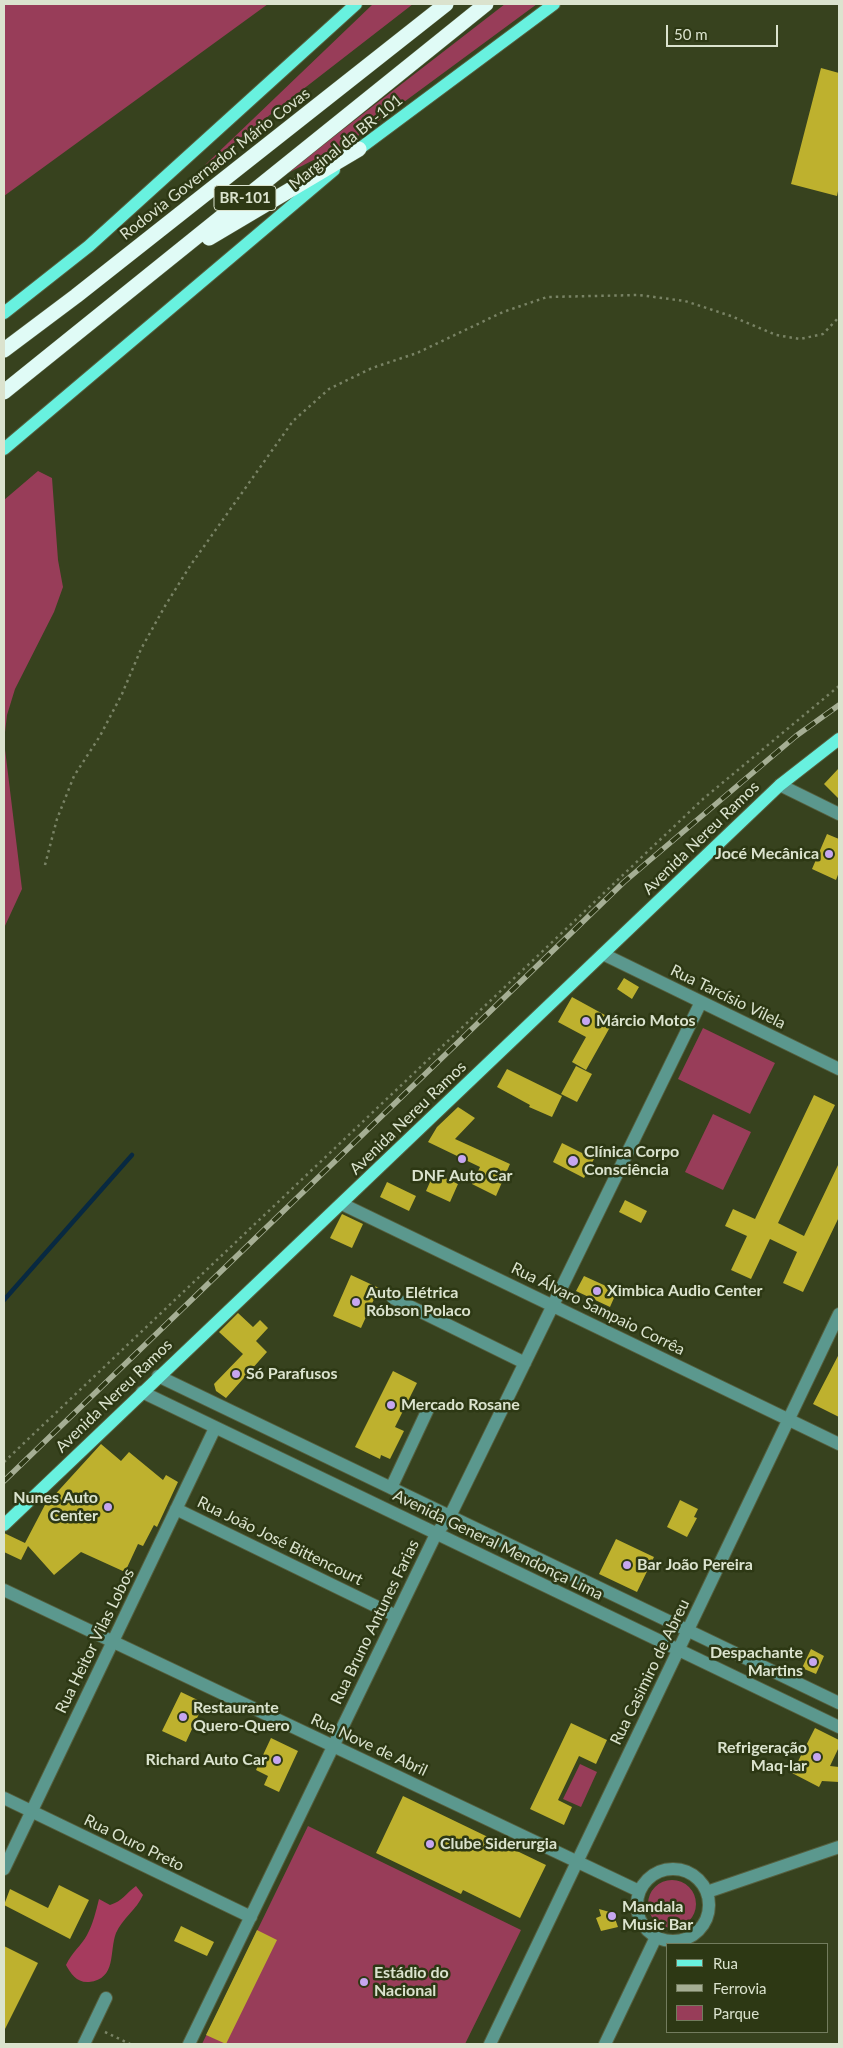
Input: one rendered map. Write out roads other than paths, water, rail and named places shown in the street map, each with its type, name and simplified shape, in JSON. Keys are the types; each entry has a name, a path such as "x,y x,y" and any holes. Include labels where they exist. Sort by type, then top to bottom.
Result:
{"highway":[{"name":"Rodovia Governador Mário Covas","path":"4,350 76,296 446,4"},
{"name":"BR-101","path":"4,392 486,4"},
{"path":"162,265 358,149"}],"main road":[{"path":"4,313 89,246 356,4"},
{"name":"Marginal da BR-101","path":"4,449 358,149 554,4"},
{"name":"Avenida Nereu Ramos","path":"4,1525 158,1376 342,1204 780,785 839,739"}],"street":[{"path":"780,785 839,814"},
{"name":"Rua Tarcísio Vilela","path":"603,954 839,1069"},
{"name":"Rua Bruno Antunes Farias","path":"189,2044 436,1534 450,1516 701,1002"},
{"name":"Rua Álvaro Sampaio Corrêa","path":"342,1204 839,1444"},
{"path":"393,1298 525,1363"},
{"name":"Rua Casimiro de Abreu","path":"490,2044 839,1314"},
{"name":"Avenida General Mendonça Lima","path":"158,1376 839,1703"},
{"name":"Avenida General Mendonça Lima","path":"142,1392 839,1727"},
{"path":"391,1488 429,1408"},
{"name":"Rua Heitor Vilas Lobos","path":"4,1869 215,1428"},
{"name":"Rua João José Bittencourt","path":"176,1510 396,1616"},
{"name":"Rua Nove de Abril","path":"4,1590 639,1892"},
{"name":"Rua Ouro Preto","path":"4,1798 251,1917"},
{"path":"707,1892 839,1846"},
{"path":"665,1869 677,1869 697,1877 707,1892 710,1900 705,1922 698,1931 688,1937 677,1940 656,1937 641,1921 637,1901 639,1892 645,1881 665,1869"},
{"path":"605,2044 656,1937"},
{"path":"84,2044 106,1998"}],"waterway":[{"path":"4,1300 132,1155"}],"railway":[{"path":"4,1481 624,882 796,736 839,705"}],"place":[{"name":"Jocé Mecânica","path":"829,854"},
{"name":"Márcio Motos","path":"586,1021"},
{"name":"DNF Auto Car","path":"462,1159"},
{"name":"Clínica Corpo Consciência","path":"573,1161"},
{"name":"Ximbica Audio Center","path":"597,1291"},
{"name":"Auto Elétrica Róbson Polaco","path":"356,1302"},
{"name":"Só Parafusos","path":"236,1374"},
{"name":"Mercado Rosane","path":"391,1405"},
{"name":"Nunes Auto Center","path":"108,1507"},
{"name":"Bar João Pereira","path":"627,1565"},
{"name":"Despachante Martins","path":"813,1662"},
{"name":"Restaurante Quero-Quero","path":"183,1717"},
{"name":"Refrigeração Maq-lar","path":"817,1757"},
{"name":"Richard Auto Car","path":"277,1760"},
{"name":"Clube Siderurgia","path":"430,1844"},
{"name":"Mandala Music Bar","path":"612,1916"},
{"name":"Estádio do Nacional","path":"364,1982"}]}
